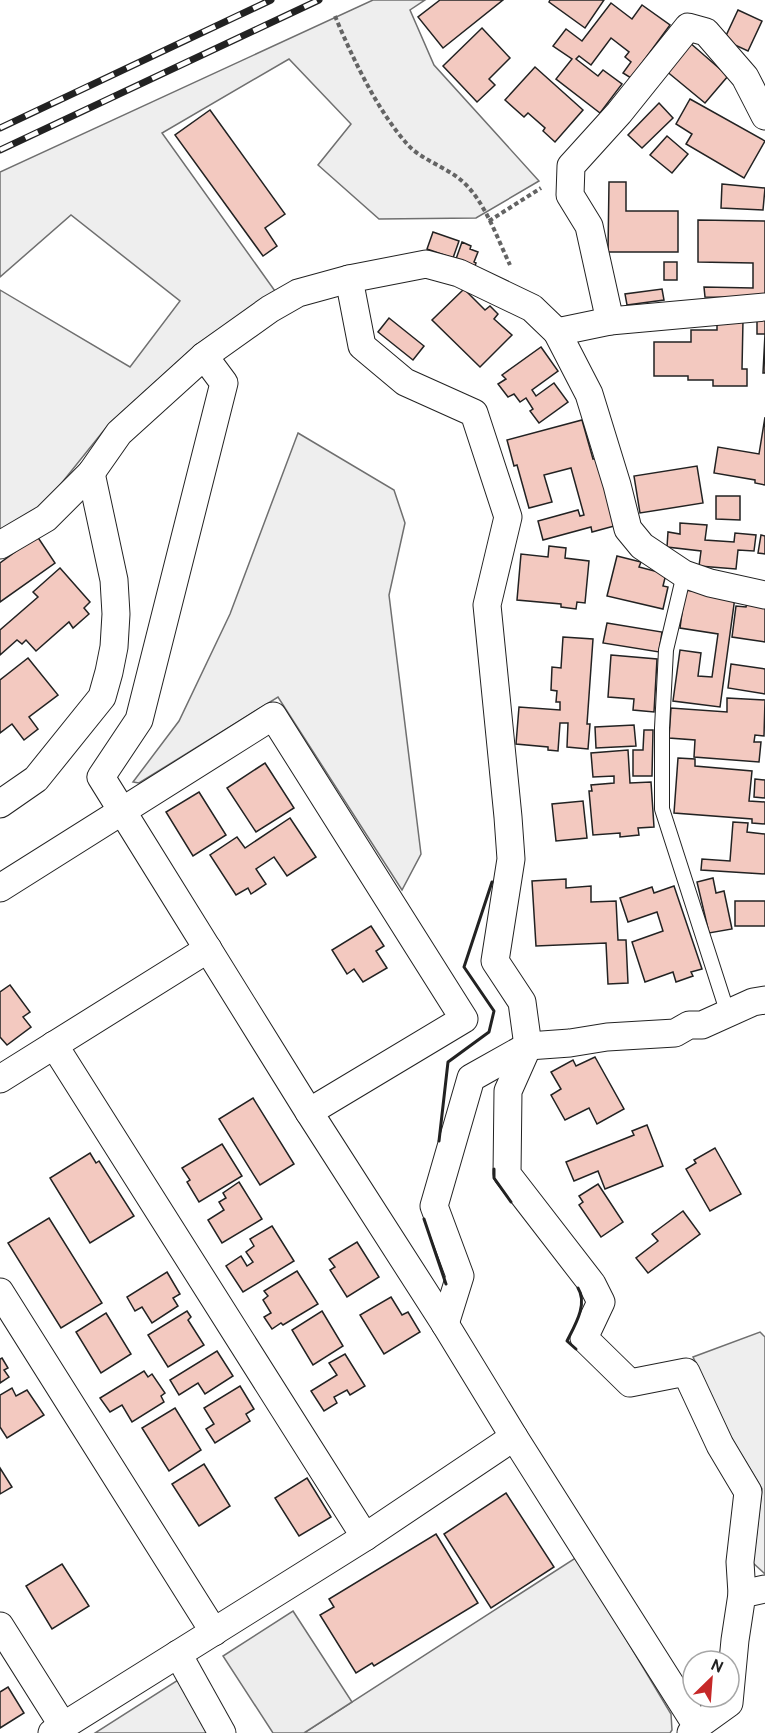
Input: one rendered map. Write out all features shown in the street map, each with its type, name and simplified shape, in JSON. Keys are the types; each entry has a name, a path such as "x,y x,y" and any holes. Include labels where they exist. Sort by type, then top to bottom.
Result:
{"street":[{"path":"610,321 589,226 570,195 571,166 619,113 688,27 706,32 746,77 765,116"},
{"path":"0,545 46,518 91,473 119,433 204,356 270,309 298,293 350,279 426,264 459,273 532,308 557,332 589,394 628,529 642,546 684,574 710,584 765,595"},
{"path":"204,356 224,383 139,720 101,777 309,1112 445,1324 694,1729 729,1703 735,1640 753,1591 740,1562 748,1492 720,1445 686,1372 630,1383 584,1338 601,1302 592,1284 507,1174 508,1091 528,1046 522,1002 495,961 511,859 488,605 508,517 474,413 405,382 362,346 350,279"},
{"path":"557,332 610,321 765,307"},
{"path":"0,804 36,779 102,697 107,681 114,647 116,614 114,580 91,473"},
{"path":"0,888 273,716 464,1019 309,1112"},
{"path":"0,1079 208,949"},
{"path":"445,1324 460,1276 434,1206 471,1078 528,1046 607,1037 675,1033 689,1025 702,1025 753,1002 765,1000"},
{"path":"54,1045 365,1537"},
{"path":"0,1292 214,1632"},
{"path":"0,1626 57,1729 365,1537 514,1437"},
{"path":"178,1654 222,1733"}],"lane":[{"path":"684,574 666,650 662,728 662,809 728,1014"}],"path":[{"path":"336,16 348,47 387,118 410,147 462,180 480,201 511,267"},
{"path":"489,221 552,181 571,181"}],"shaded area":[{"path":"373,0 425,0 410,10 434,65 539,181 476,218 379,219 318,165 351,124 289,59 162,133 275,291 196,345 109,424 40,510 0,538 0,290 130,367 180,301 71,215 0,277 0,172"},
{"path":"298,433 394,490 405,523 389,595 421,854 402,890 278,697 139,783 133,782 179,721 230,614"},
{"path":"760,1332 765,1337 765,1574 753,1563 762,1489 732,1439 693,1357"},
{"path":"577,1557 671,1714 672,1730 670,1733 304,1733"},
{"path":"293,1611 352,1702 304,1733 273,1733 223,1656"},
{"path":"178,1680 207,1733 95,1733"}],"building":[{"path":"440,0 503,0 443,48 418,17"},
{"path":"550,0 604,0 585,28 549,2"},
{"path":"611,3 632,19 642,5 670,25 631,78 623,73 631,62 625,57 629,52 611,38 591,65 579,56 576,59 598,76 603,70 622,84 600,113 556,79 572,59 553,46 566,29 582,41"},
{"path":"738,10 762,21 748,51 724,40"},
{"path":"482,28 510,58 489,79 495,85 477,102 443,66"},
{"path":"689,42 728,76 705,103 665,70"},
{"path":"535,67 583,110 555,142 543,131 545,128 528,113 524,117 505,100"},
{"path":"690,99 765,141 744,178 686,144 692,134 676,124"},
{"path":"659,103 673,118 642,148 628,135"},
{"path":"210,110 285,214 265,228 277,246 263,256 175,135"},
{"path":"667,136 688,154 672,173 650,155"},
{"path":"609,182 626,182 626,211 678,211 678,252 608,252"},
{"path":"722,184 765,188 763,210 721,208"},
{"path":"698,220 765,221 765,298 705,297 704,287 753,288 753,263 698,262"},
{"path":"433,232 459,241 453,258 427,249"},
{"path":"462,242 478,252 474,262 475,266 456,259"},
{"path":"664,262 677,262 677,280 664,280"},
{"path":"464,289 485,310 490,306 498,314 494,319 512,335 480,367 432,320"},
{"path":"662,289 664,300 627,305 625,294"},
{"path":"389,318 424,346 413,360 378,332"},
{"path":"757,318 765,318 765,334 757,334"},
{"path":"717,320 743,320 742,369 747,369 747,386 713,386 713,380 688,380 688,376 654,376 654,342 691,342 691,330 717,330"},
{"path":"765,334 765,373 763,373"},
{"path":"541,347 558,371 532,390 536,396 554,383 568,402 539,423 530,411 533,409 526,398 520,402 514,394 508,397 498,384 506,379 502,375"},
{"path":"765,417 765,485 755,483 755,480 714,473 718,447 759,454"},
{"path":"582,420 593,459 600,457 618,525 592,532 591,527 543,540 538,521 578,510 580,516 584,515 571,468 544,475 552,502 529,508 517,465 514,466 507,440"},
{"path":"697,466 703,503 640,513 634,476"},
{"path":"716,496 740,496 740,520 716,519"},
{"path":"680,523 707,525 705,540 734,542 735,533 756,535 754,551 738,550 736,569 699,566 701,551 667,547 668,532 680,534"},
{"path":"761,535 765,536 765,554 758,553"},
{"path":"37,536 55,563 0,602 0,563"},
{"path":"549,546 566,548 565,558 589,561 585,603 577,602 576,609 561,607 561,604 517,600 521,554 548,557"},
{"path":"617,556 641,562 639,567 666,574 663,586 668,587 663,609 607,596"},
{"path":"60,568 90,602 84,608 89,614 73,628 69,622 36,651 26,640 22,644 17,640 0,655 0,630 38,597 33,592"},
{"path":"685,590 735,597 720,707 673,701 680,650 701,653 698,676 712,677 718,634 680,628"},
{"path":"747,603 765,606 765,642 732,637 736,606 746,607"},
{"path":"607,623 662,632 659,652 603,643"},
{"path":"563,637 593,639 587,724 590,724 588,749 567,747 568,723 560,723 558,751 548,750 548,747 516,744 519,707 560,710 560,702 556,702 557,691 551,690 552,667 561,668"},
{"path":"611,655 657,659 654,712 633,710 634,699 608,697"},
{"path":"28,658 58,695 29,717 38,729 24,740 12,724 0,733 0,680"},
{"path":"731,664 765,669 765,694 728,688"},
{"path":"727,698 765,700 764,736 755,735 754,742 761,742 759,762 694,757 695,740 669,738 671,708 727,712"},
{"path":"634,725 636,746 596,748 595,727"},
{"path":"644,730 653,730 652,776 633,776 633,750 643,750"},
{"path":"628,750 630,783 651,782 654,827 638,828 639,835 620,837 620,833 593,835 589,791 592,791 591,785 614,783 614,776 593,777 591,753"},
{"path":"678,758 695,759 695,766 752,771 749,801 765,802 765,824 752,823 752,819 674,813"},
{"path":"265,763 294,808 256,832 227,788"},
{"path":"755,779 765,780 765,798 754,797"},
{"path":"199,792 226,835 193,856 166,812"},
{"path":"583,801 587,838 556,841 552,804"},
{"path":"290,818 316,857 287,876 274,857 256,869 266,884 251,894 248,888 236,895 210,855 237,837 245,848"},
{"path":"733,822 748,823 747,832 765,834 765,874 701,870 702,859 730,861"},
{"path":"713,878 716,893 724,891 732,929 709,933 697,882"},
{"path":"566,879 566,888 591,886 591,902 616,901 618,940 626,940 628,983 608,984 606,943 536,946 532,881"},
{"path":"674,886 702,969 691,972 693,976 676,982 673,972 645,982 632,942 663,931 657,912 628,922 620,898 652,887 654,893"},
{"path":"735,901 765,901 765,926 735,926"},
{"path":"371,926 384,946 376,951 387,968 363,982 354,969 347,974 332,950"},
{"path":"10,985 30,1012 23,1017 31,1027 7,1045 0,1037 0,992"},
{"path":"595,1057 624,1109 597,1124 589,1108 565,1120 551,1095 561,1089 551,1072 573,1060 576,1066"},
{"path":"253,1098 294,1164 260,1185 219,1119"},
{"path":"647,1125 663,1166 605,1189 598,1171 574,1181 566,1162 634,1135 632,1131"},
{"path":"222,1144 242,1176 199,1202 182,1168"},
{"path":"715,1148 741,1194 710,1211 686,1169 696,1163 694,1160"},
{"path":"90,1153 96,1163 99,1161 134,1216 90,1243 50,1178"},
{"path":"239,1182 262,1219 222,1243 208,1220 224,1210 219,1202 226,1198 223,1193"},
{"path":"598,1184 623,1222 601,1237 579,1205 583,1202 579,1196"},
{"path":"683,1211 700,1234 648,1273 636,1258 658,1241 652,1234"},
{"path":"49,1218 102,1303 61,1328 8,1243"},
{"path":"272,1226 294,1261 243,1292 226,1266 241,1256 247,1266 253,1262 246,1252 254,1246 250,1239"},
{"path":"357,1242 379,1277 347,1297 330,1270 335,1267 329,1259"},
{"path":"297,1271 318,1304 272,1329 264,1317 271,1313 263,1300 268,1296 264,1291"},
{"path":"167,1272 180,1294 173,1298 178,1306 152,1323 142,1307 135,1311 127,1297"},
{"path":"391,1297 402,1315 408,1312 420,1332 384,1354 360,1315"},
{"path":"187,1311 191,1317 188,1320 204,1345 168,1367 148,1335"},
{"path":"322,1311 343,1346 313,1365 292,1330"},
{"path":"106,1313 131,1354 101,1373 76,1332"},
{"path":"217,1351 233,1376 205,1394 198,1383 179,1395 170,1380"},
{"path":"345,1354 365,1386 350,1395 347,1390 334,1397 337,1403 324,1411 311,1391 337,1375 329,1363"},
{"path":"2,1358 8,1368 4,1370 9,1377 0,1383 0,1359"},
{"path":"144,1371 148,1377 152,1374 165,1393 161,1396 164,1402 132,1422 122,1405 110,1412 100,1398"},
{"path":"240,1386 254,1409 246,1414 250,1421 215,1443 206,1429 214,1424 204,1408"},
{"path":"12,1388 16,1396 27,1390 44,1415 7,1438 0,1427 0,1395"},
{"path":"175,1408 201,1450 169,1471 142,1428"},
{"path":"204,1464 230,1506 199,1526 172,1484"},
{"path":"0,1468 12,1487 0,1494"},
{"path":"307,1478 331,1517 299,1536 275,1498"},
{"path":"506,1493 554,1567 491,1608 444,1534"},
{"path":"436,1534 478,1603 374,1666 372,1663 356,1673 320,1615 334,1607 329,1599"},
{"path":"62,1564 89,1606 52,1629 26,1586"},
{"path":"8,1687 24,1713 0,1728 0,1692"}],"railway":[{"path":"0,128 271,0"},
{"path":"0,150 319,0"}],"wall":[{"path":"439,1141 448,1062 489,1032 494,1011 464,967 492,882"},
{"path":"494,1169 494,1178 511,1202"},
{"path":"424,1219 446,1284"},
{"path":"576,1349 567,1341 581,1308 581,1294 578,1288"}]}
